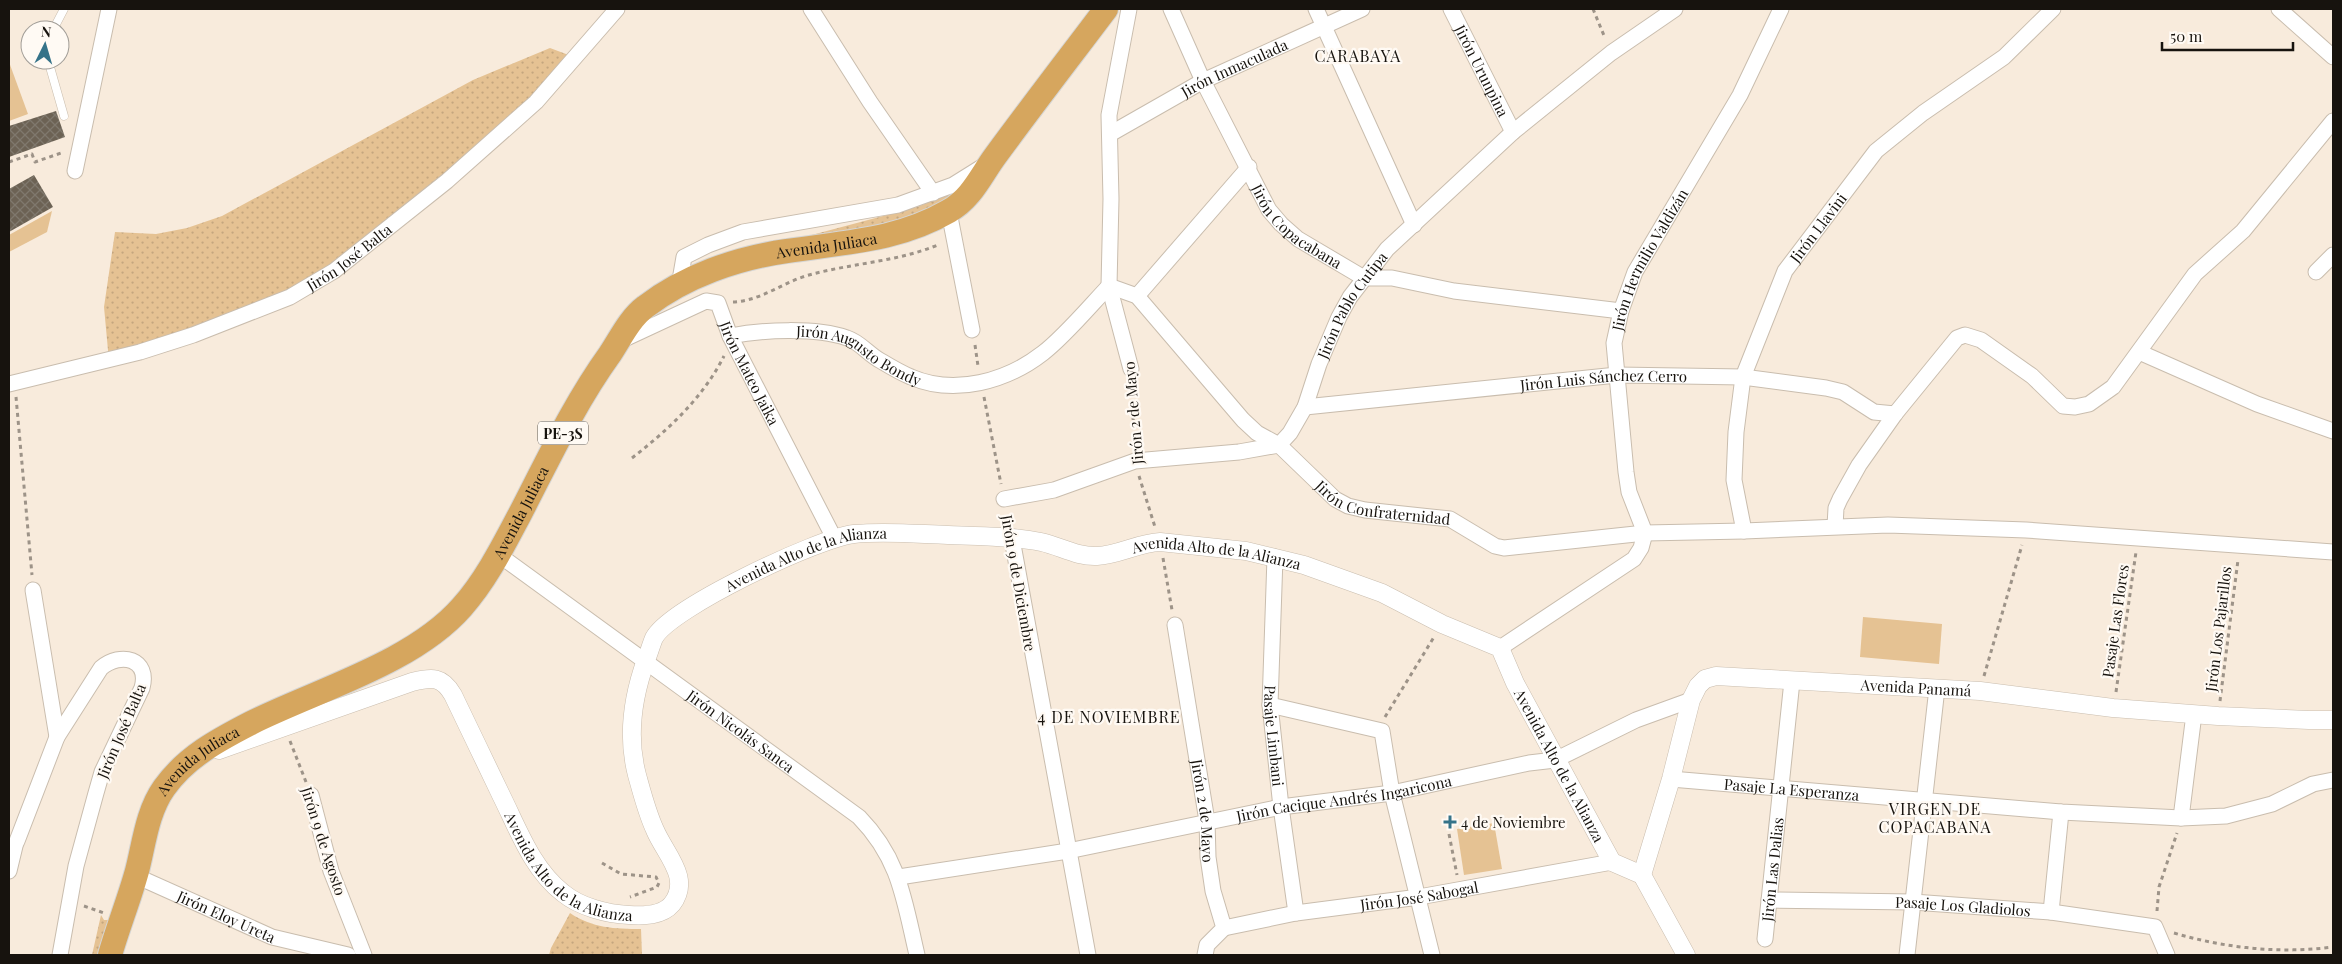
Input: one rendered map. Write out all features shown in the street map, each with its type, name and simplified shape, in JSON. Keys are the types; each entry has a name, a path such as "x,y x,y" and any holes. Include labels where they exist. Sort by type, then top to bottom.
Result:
{"highway":[{"name":"Avenida Juliaca","path":"110,955 136,876 154,807 164,788 187,761 217,740 415,647 437,631 465,604 498,555 589,383 640,310 705,272 749,258 869,240 906,232 949,212 960,204 974,189 992,160 1106,9"}],"street":[{"path":"75,171 109,9"},
{"name":"Jirón José Balta","path":"12,382 112,359 194,336 290,297 334,271 447,181 536,102 618,9"},
{"path":"811,9 870,102 934,193"},
{"name":"Jirón 2 de Mayo","path":"1129,9 1114,81 1109,116 1112,199 1109,286 1131,369"},
{"name":"Jirón Copacabana","path":"1171,9 1204,81 1269,210 1298,240 1364,278 1392,278 1454,291 1621,311"},
{"path":"1316,9 1414,225"},
{"name":"Jirón Inmaculada","path":"1110,134 1204,81 1362,9"},
{"name":"Jirón Urunpina","path":"1451,9 1513,132"},
{"name":"Jirón Pablo Cutipa","path":"1279,445 1290,433 1305,407 1319,364 1339,317 1350,297 1387,249 1513,132 1611,54 1675,9"},
{"name":"Jirón Llavini","path":"1744,531 1734,480 1736,432 1743,377 1785,271 1876,151 1916,119 2004,57 2053,9"},
{"path":"2279,9 2333,57"},
{"name":"Jirón Hermilio Valdizán","path":"1645,533 1630,492 1626,472 1614,343 1621,311 1635,272 1740,96 1778,10"},
{"path":"1835,526 1836,508 1847,484 1895,414 1951,342 1966,335 1982,340 2032,376 2063,406 2075,407 2089,404 2113,387 2195,274 2243,231 2333,121"},
{"path":"679,286 684,257 724,238 743,232 898,205 953,185 992,160"},
{"path":"1109,286 1137,296 1249,167"},
{"path":"949,212 972,330"},
{"path":"2316,272 2333,255"},
{"name":"Jirón Augusto Bondy","path":"730,336 750,332 793,330 837,335 849,338 877,359 912,378 931,383 958,384 982,382 1002,377 1024,366 1044,352 1109,286"},
{"name":"Jirón Confraternidad","path":"1137,296 1243,420 1257,434 1279,445 1335,498 1348,506 1365,510 1450,520 1495,546 1504,548 1645,533 1744,531 1835,526 1952,526 2138,537 2333,552"},
{"name":"Jirón Mateo Jaika","path":"619,341 706,301 718,303 730,336 834,538"},
{"path":"2138,352 2257,404 2333,431"},
{"name":"Jirón Luis Sánchez Cerro","path":"1305,407 1617,375 1743,377 1826,388 1843,392 1874,412 1895,414"},
{"path":"1004,499 1054,490 1134,460 1239,452 1279,445"},
{"name":"Avenida Alto de la Alianza","path":"187,761 412,682 425,678 438,679 448,685 526,847 546,877 564,895 601,911 627,915 651,915 669,908 679,892 680,882 677,870 655,831 633,759 631,730 640,675 655,636 682,613 766,566 834,538 854,534 888,533 1012,539 1041,542 1083,555 1096,556 1110,555 1148,543 1160,542 1222,548 1275,558 1382,593 1442,624 1500,648 1515,683 1555,760 1612,862"},
{"path":"1500,648 1634,559 1639,554 1645,533"},
{"name":"Jirón 9 de Diciembre","path":"1012,539 1088,955"},
{"name":"Jirón Nicolás Sanca","path":"498,555 859,817 885,847 899,877 917,955"},
{"name":"Pasaje Limbani","path":"1275,558 1270,704 1281,807 1296,913"},
{"path":"33,590 57,737"},
{"name":"Jirón 2 de Mayo","path":"1175,625 1207,821 1208,857 1213,891 1224,928"},
{"name":"Jirón José Balta","path":"9,855 17,841 57,737 101,668 108,662 118,659 127,659 137,664 143,671 145,679 102,772 74,874 60,955"},
{"name":"Avenida Panamá","path":"1642,875 1671,779 1692,700 1698,686 1705,679 1716,676 1980,691 2113,708 2218,716 2333,720"},
{"name":"Jirón Las Dalias","path":"1766,939 1792,681"},
{"path":"1907,955 1937,688"},
{"name":"Jirón Cacique Andrés Ingaricona","path":"899,877 1068,851 1281,807 1392,793 1529,763 1555,760 1636,720 1692,700"},
{"path":"1270,704 1379,728 1384,735 1392,793 1432,955"},
{"path":"2181,818 2194,714"},
{"name":"Pasaje La Esperanza","path":"1671,779 1781,790 2061,812 2181,818 2226,816 2272,804 2313,784 2333,780"},
{"name":"Jirón 9 de Agosto","path":"310,795 331,871 364,955"},
{"path":"2051,912 2061,812"},
{"path":"9,871 17,841"},
{"path":"1612,862 1642,875 1686,955"},
{"name":"Jirón José Sabogal","path":"1224,928 1296,913 1419,897 1612,862"},
{"name":"Jirón Eloy Ureta","path":"136,876 272,936 348,955"},
{"name":"Pasaje Los Gladiolos","path":"1769,900 1913,902 2051,912 2155,927"},
{"path":"2155,927 2167,955"},
{"path":"1205,955 1207,945 1224,928"}],"lane":[{"path":"51,70 64,116"}],"path":[{"path":"1594,9 1611,54"},
{"path":"9,162 32,154 35,162 66,152"},
{"path":"718,303 748,301 810,275 890,260 933,247 954,238"},
{"name":"Jirón 9 de Diciembre","path":"972,330 1004,499"},
{"path":"632,458 662,435 680,417 715,373 730,336"},
{"name":"Jirón 2 de Mayo","path":"1131,369 1134,460 1160,542 1175,625"},
{"path":"12,382 33,590"},
{"path":"1980,691 2026,530"},
{"name":"Pasaje Las Flores","path":"2113,708 2138,537"},
{"name":"Jirón Los Pajarillos","path":"2218,716 2240,545"},
{"path":"1379,728 1442,624"},
{"name":"Jirón 9 de Agosto","path":"285,726 310,795"},
{"path":"2181,818 2159,887 2155,927 2200,941 2252,948 2313,949 2333,947"},
{"path":"1449,834 1457,876"},
{"path":"602,863 621,874 656,877 659,883 657,887 634,895"}],"shaded area":[{"path":"550,48 582,60 338,273 109,361 104,307 115,232 156,234 187,228 222,216 473,80"},
{"path":"9,62 28,114 9,121"},
{"path":"958,190 926,221 789,241 917,207"},
{"path":"52,211 47,232 9,252 9,235"},
{"path":"1863,617 1942,624 1939,664 1860,657"},
{"path":"1494,823 1502,869 1464,875 1457,829"},
{"path":"570,913 595,925 622,929 641,929 642,955 549,955"},
{"path":"101,915 104,920 116,920 116,955 92,955"}],"building":[{"path":"56,111 65,137 9,157 9,126"},
{"path":"34,175 53,207 9,232 9,189"}],"place":[{"name":"4 de Noviembre","path":"1450,822"}],"district":[{"name":"CARABAYA","path":"1358,55"},
{"name":"4 DE NOVIEMBRE","path":"1109,716"},
{"name":"VIRGEN DE COPACABANA","path":"1935,817"}]}
